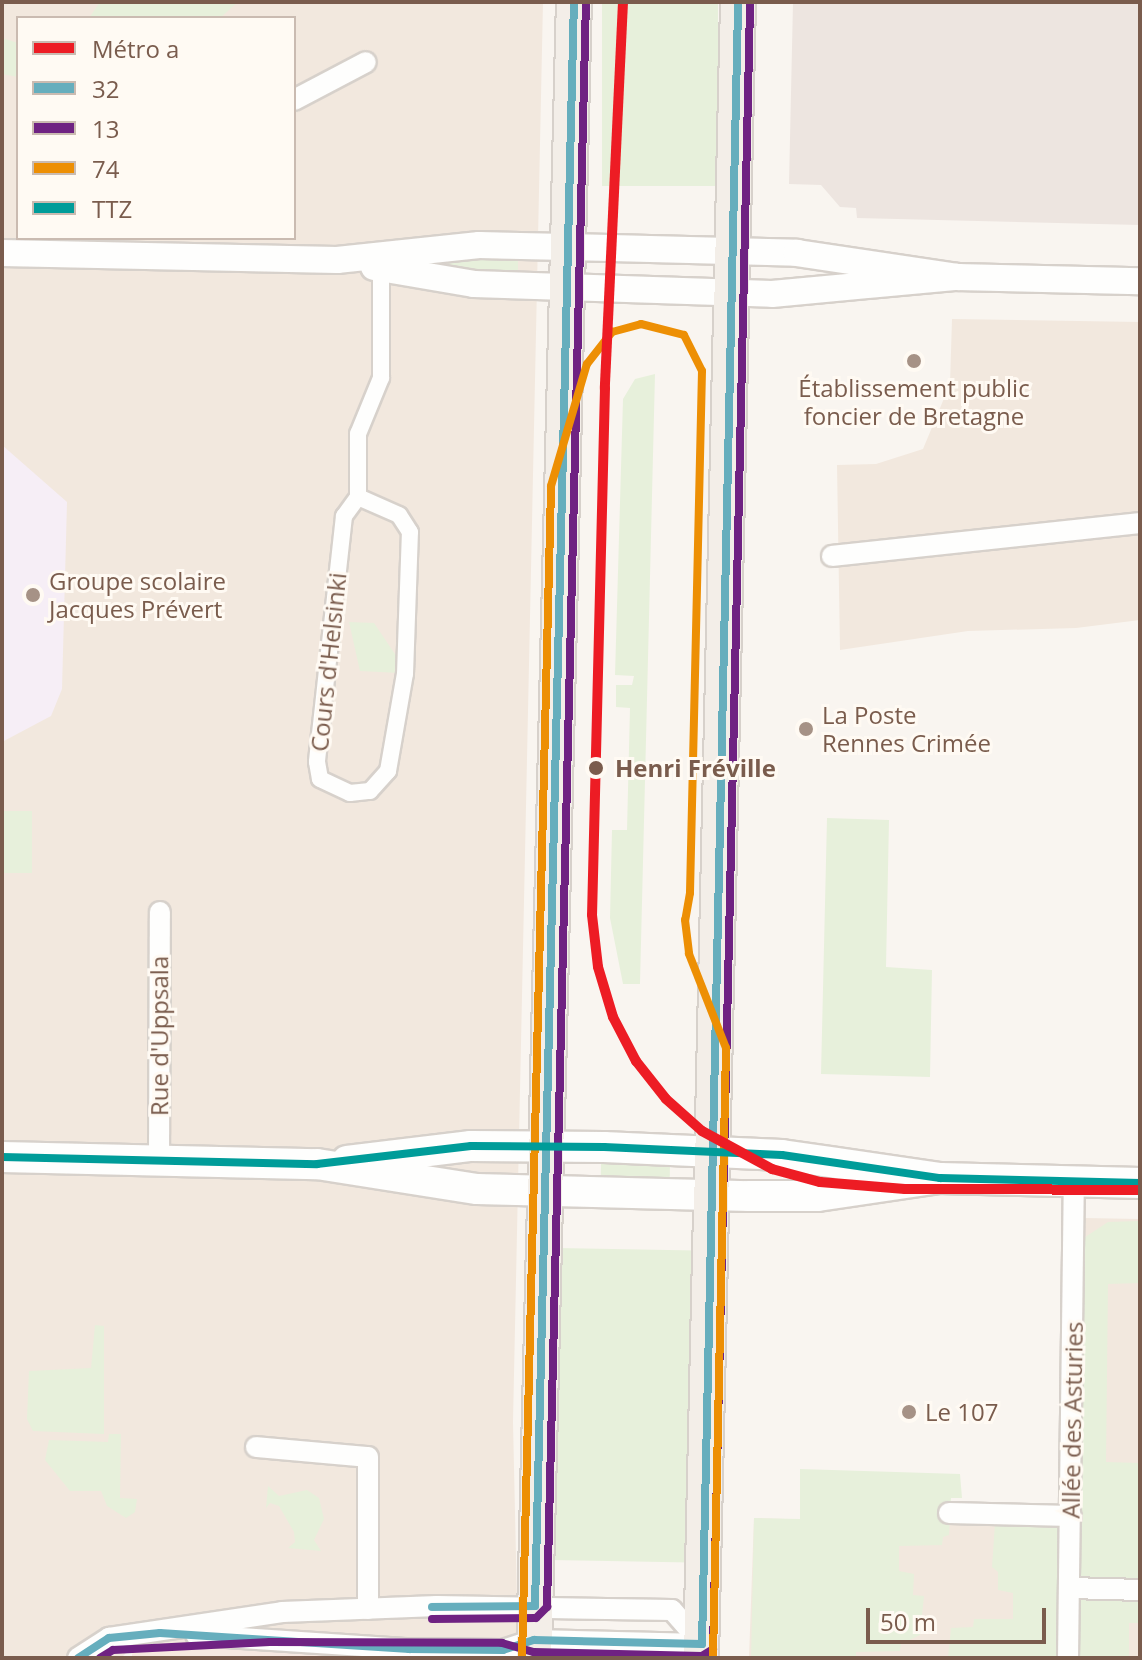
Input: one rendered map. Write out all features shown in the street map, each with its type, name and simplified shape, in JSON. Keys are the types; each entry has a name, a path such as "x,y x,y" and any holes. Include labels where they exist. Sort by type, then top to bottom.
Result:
{"main road":[{"path":"534,1649 574,2"},
{"path":"701,1651 738,2"},
{"path":"2,1157 317,1164 471,1146 548,1147 713,1151 818,1159 940,1178 1140,1183"},
{"path":"317,1164 477,1189 712,1195 818,1196 940,1178"}],"street":[{"path":"296,99 366,62"},
{"path":"337,260 479,245 568,247 815,255 957,277"},
{"path":"22,248 337,260 474,284 772,294 957,277 1140,281"},
{"name":"Cours d'Helsinki","path":"358,497 399,515 410,532 405,674 390,764 377,787 350,793 320,779 317,762 344,516 358,497 358,434 381,378 381,268"},
{"path":"832,556 1140,523"},
{"name":"Rue d'Uppsala","path":"159,1161 160,912"},
{"path":"818,1159 818,1196"},
{"name":"Allée des Asturies","path":"1068,1658 1074,1181"},
{"path":"256,1447 368,1457 368,1609"},
{"path":"949,1513 1071,1516"},
{"path":"1070,1588 1140,1590"},
{"path":"78,1658 109,1638 160,1633 282,1612 535,1606 672,1610 701,1651"},
{"path":"160,1633 409,1649 701,1651"}],"shaded area":[{"path":"2,2 543,2 513,1422 518,1647 132,1647 121,1658 2,1658"},
{"path":"793,2 1140,2 1140,225 857,218 856,208 840,207 821,185 789,184"},
{"path":"952,319 1140,322 1140,620 1076,628 968,631 840,650 837,465 876,464 923,449 950,384"},
{"name":"Groupe scolaire Jacques Prévert","path":"2,445 67,502 62,689 51,716 2,742"},
{"path":"1085,1218 1140,1219 1140,1658 749,1658 754,1518 1075,1528"},
{"path":"132,1647 518,1647 518,1658 132,1658"}],"green space":[{"path":"100,2 238,2 222,16 90,16"},
{"path":"602,2 718,2 718,186 602,186"},
{"path":"2,38 16,42 16,77 2,74"},
{"path":"479,257 518,258 518,277 472,274 426,263"},
{"path":"655,374 640,984 623,984 610,918 612,830 627,830 630,708 616,707 616,685 632,685 634,676 615,675 623,399 635,379"},
{"path":"349,622 374,623 401,663 400,673 360,671"},
{"path":"2,811 32,811 32,873 2,873"},
{"path":"827,818 889,820 886,967 932,970 930,1077 821,1074"},
{"path":"601,1163 670,1164 670,1183 601,1182"},
{"path":"1140,1221 1140,1283 1108,1284 1106,1462 1140,1463 1140,1623 1129,1623 1129,1658 1073,1658 1077,1526 1060,1496 1067,1249 1108,1222"},
{"path":"557,1248 696,1250 691,1562 552,1560"},
{"path":"95,1325 104,1326 104,1434 33,1431 27,1419 29,1371 91,1368"},
{"path":"109,1434 121,1434 120,1498 137,1499 135,1512 126,1518 107,1506 101,1491 70,1491 45,1460 49,1440 108,1442"},
{"path":"800,1469 960,1474 962,1498 951,1498 949,1535 943,1537 942,1545 899,1546 899,1571 914,1574 913,1595 924,1596 920,1635 901,1644 900,1651 856,1652 856,1658 751,1658 754,1518 800,1519"},
{"path":"268,1486 279,1496 307,1490 319,1498 324,1519 314,1540 321,1551 288,1548 295,1542 294,1532 279,1506 270,1503 266,1508"},
{"path":"995,1523 1063,1528 1062,1658 948,1658 951,1628 973,1627 974,1619 1013,1619 1013,1593 998,1590 998,1572 992,1567"}],"metro line":[{"name":"a","path":"623,2 605,388 592,915 598,967 613,1017 636,1061 666,1099 702,1131 772,1169 820,1182 905,1189 1140,1190"}],"transit line":[{"name":"32","path":"432,1607 535,1606 574,2"},
{"name":"13","path":"432,1619 536,1618 547,1607 586,2"},
{"name":"32","path":"78,1658 109,1638 160,1633 409,1649 503,1650 534,1640 702,1644 738,2"},
{"name":"13","path":"100,1658 113,1650 270,1642 502,1643 534,1652 702,1656 713,1649 750,2"},
{"name":"74","path":"522,1658 551,486 587,364 612,332 641,324 684,335 702,371 690,893 685,920 689,954 726,1048 713,1658"},
{"name":"TTZ","path":"2,1157 317,1164 471,1146 604,1147 782,1155 940,1178 1140,1183"}],"place":[{"name":"Établissement public foncier de Bretagne","path":"914,361"},
{"name":"Groupe scolaire Jacques Prévert","path":"33,595"},
{"name":"La Poste Rennes Crimée","path":"806,729"},
{"name":"Henri Fréville","path":"596,768"},
{"name":"Le 107","path":"909,1412"}]}
